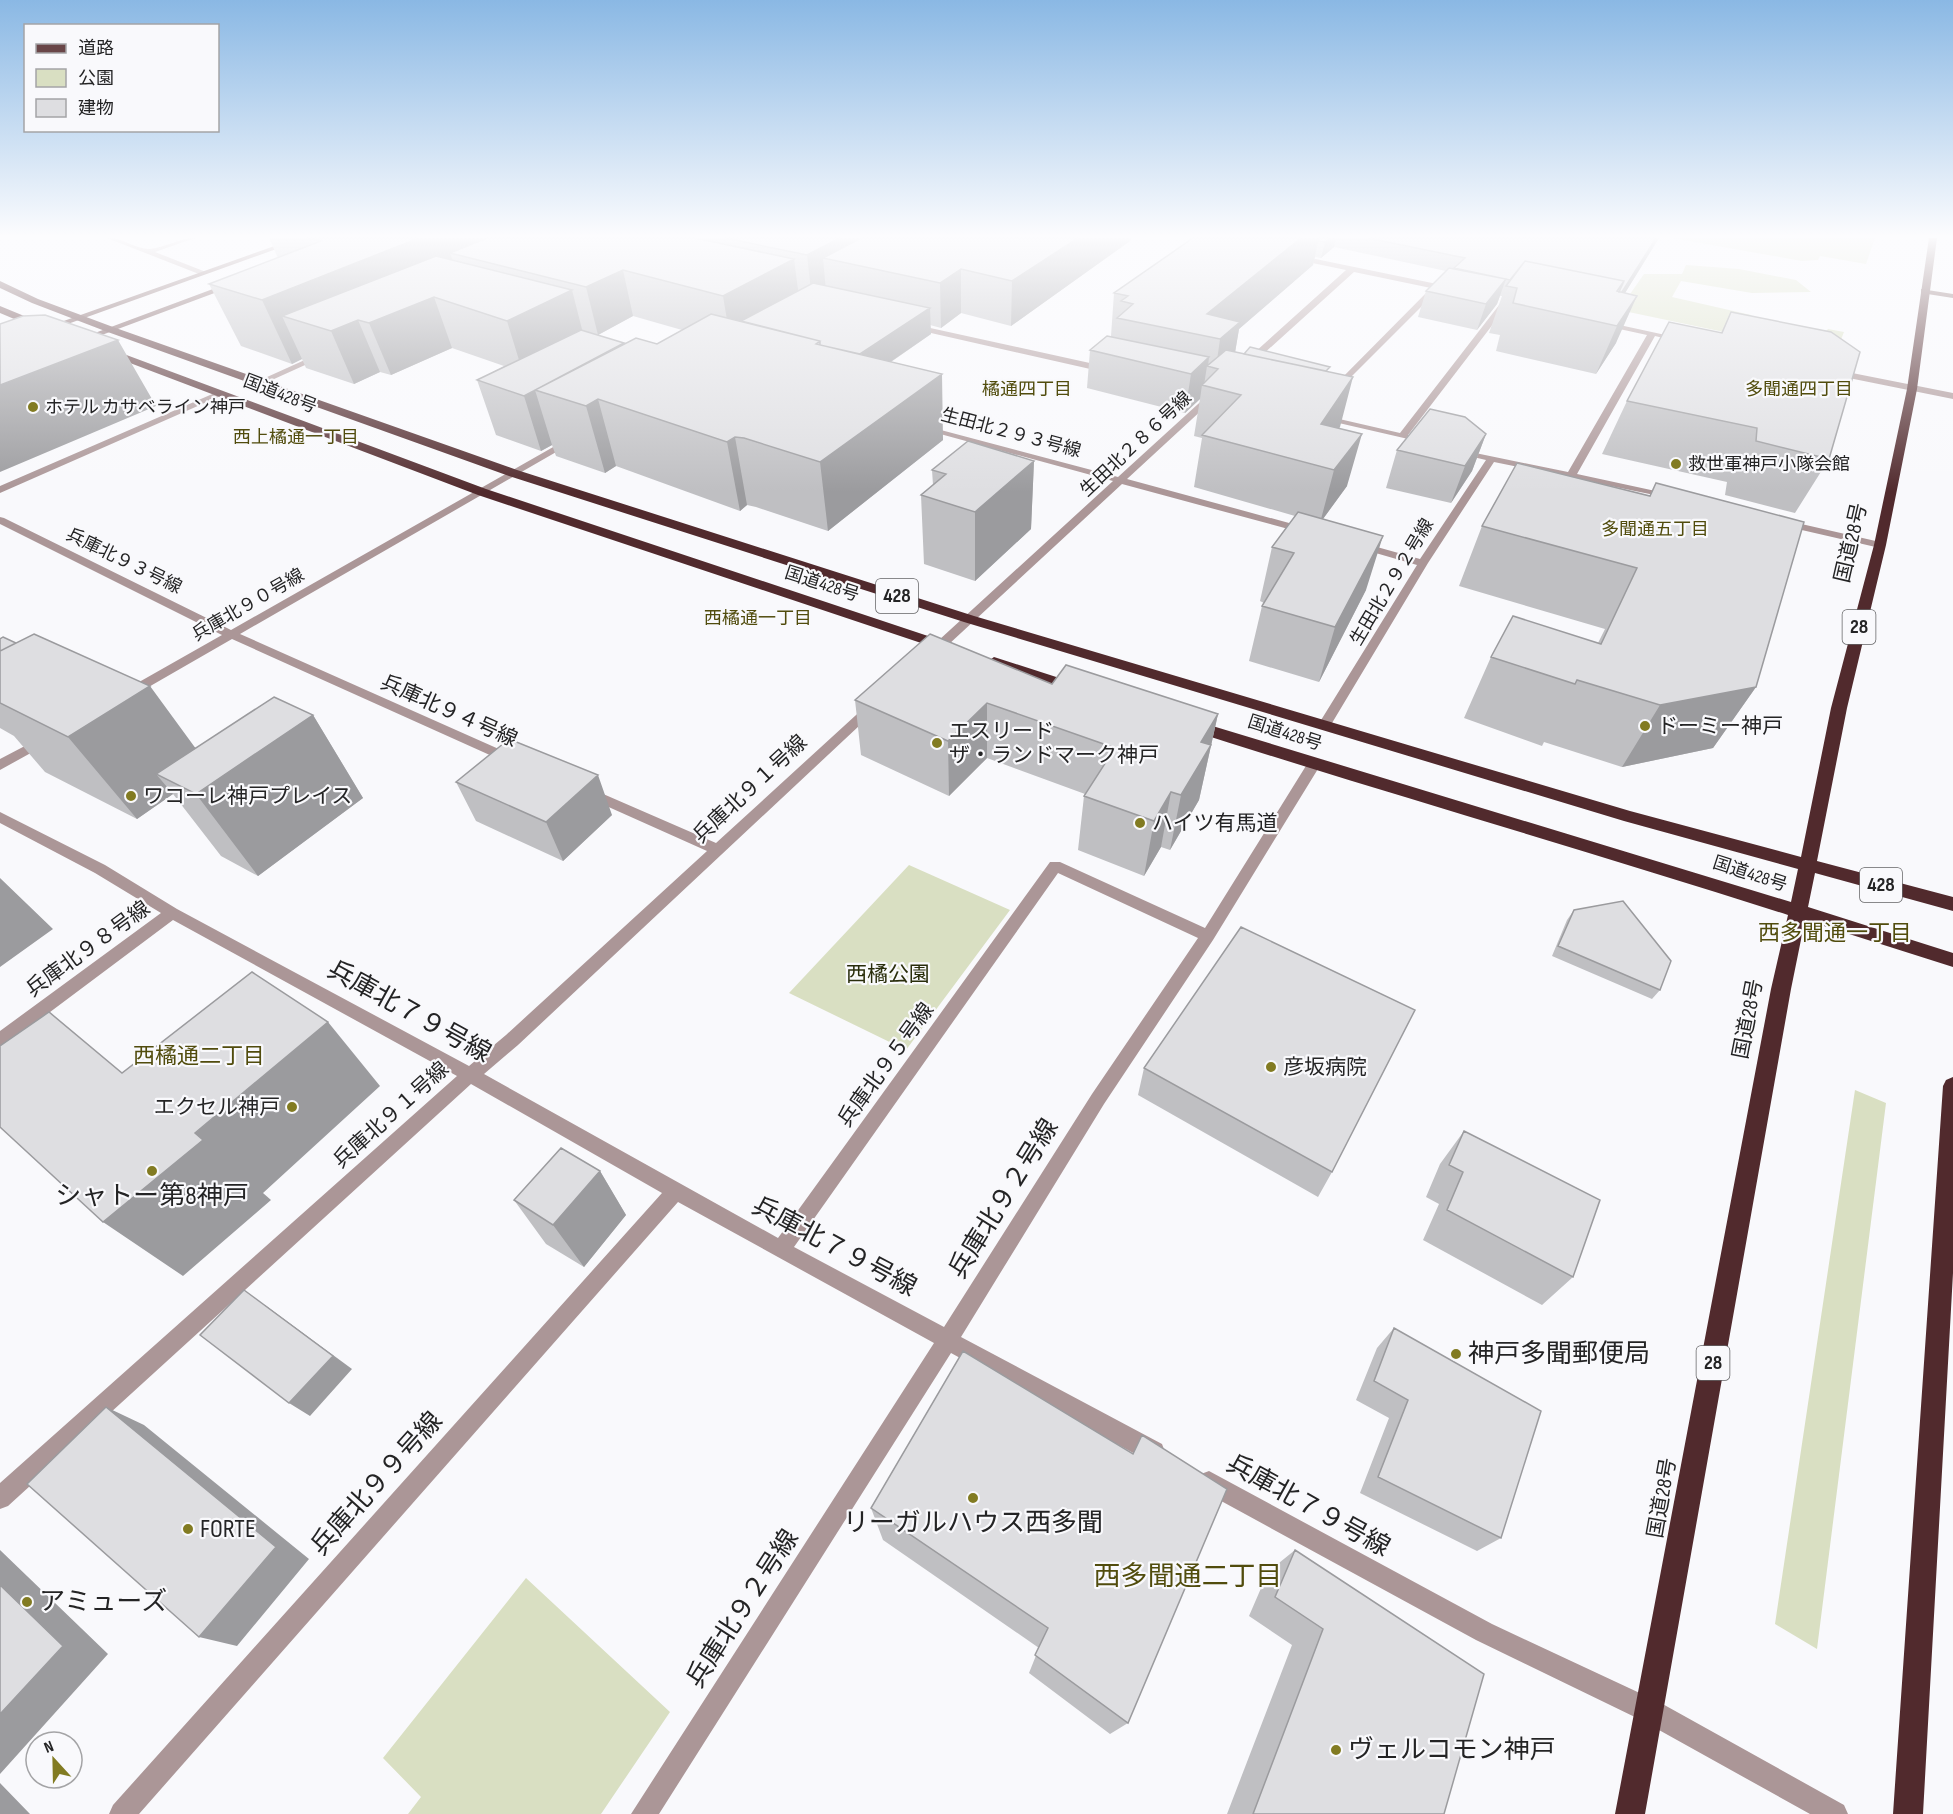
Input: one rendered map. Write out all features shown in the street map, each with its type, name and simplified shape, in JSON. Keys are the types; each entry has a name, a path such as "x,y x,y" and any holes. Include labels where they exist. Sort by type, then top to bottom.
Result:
{"highway":[{"name":"国道428号","path":"26,323 42,331 220,394 482,492 1088,692"},
{"name":"国道428号","path":"91,323 513,473 969,619 1630,817 1953,904"},
{"name":"国道28号","path":"1630,1814 1781,989 1839,708 1880,545 1912,389 1920,323"},
{"name":"国道428号","path":"1179,721 1314,764 1622,855 1953,960"},
{"path":"1908,1814 1953,1086"}],"main road":[{"path":"42,331 65,323"},
{"path":"74,342 127,323"}],"street":[{"path":"1241,370 1293,323"},
{"path":"1327,399 1401,323"},
{"path":"1402,436 1490,323"},
{"path":"1603,323 1687,341"},
{"path":"901,324 1123,373"},
{"path":"1571,475 1652,334"},
{"path":"260,382 325,354"},
{"path":"1826,371 1953,396"},
{"path":"1203,391 1215,393"},
{"name":"生田北２８６号線","path":"969,619 1123,480 1215,393 1224,391"},
{"path":"0,490 220,394"},
{"path":"1319,407 1311,415 1435,444"},
{"name":"生田北２９３号線","path":"915,424 1319,534"},
{"name":"兵庫北９０号線","path":"121,697 578,436"},
{"path":"1446,447 1491,459 1677,499"},
{"name":"生田北２９２号線","path":"1324,725 1423,563 1491,459"},
{"name":"兵庫北９３号線","path":"0,520 232,635"},
{"path":"1779,522 1880,545"},
{"path":"1354,544 1423,563"},
{"path":"917,665 969,619"},
{"name":"兵庫北９４号線","path":"232,635 523,765"},
{"name":"兵庫北９１号線","path":"0,1498 470,1075 512,1040 884,696"},
{"path":"0,765 51,736"},
{"name":"兵庫北９２号線","path":"644,1814 948,1339 1098,1099 1208,936 1314,764"},
{"path":"577,788 718,850"},
{"name":"兵庫北７９号線","path":"0,817 100,869 172,913 470,1075 781,1250 1169,1460"},
{"name":"兵庫北９５号線","path":"781,1250 1055,866 1208,936"},
{"name":"兵庫北９８号線","path":"0,1040 172,913"},
{"name":"兵庫北９９号線","path":"122,1814 675,1191"},
{"name":"兵庫北７９号線","path":"1190,1472 1484,1632 1650,1711 1835,1814"}],"green space":[{"path":"1679,323 1755,323 1757,328 1819,340 1828,329 1844,332 1840,342 1800,348"},
{"name":"西橘公園","path":"909,865 1010,910 906,1050 789,993"},
{"path":"1855,1090 1886,1103 1817,1649 1775,1624"},
{"path":"526,1578 670,1712 601,1814 408,1814 421,1797 383,1758"}],"building":[{"path":"67,323 118,340 0,385 0,324"},
{"path":"304,323 351,323 331,331"},
{"path":"695,323 746,323 820,341 816,344 942,374 820,462 744,438 735,437 727,442 598,399 586,406 535,390 636,338 657,344"},
{"path":"748,323 908,323 860,354 820,345 820,341"},
{"path":"1140,323 1239,323 1220,339"},
{"path":"1602,323 1619,323 1617,326"},
{"path":"1669,323 1722,333 1726,323 1784,323 1831,332 1860,352 1829,459 1756,441 1757,428 1627,401"},
{"path":"581,330 624,343 524,396 477,380"},
{"path":"1107,336 1209,357 1191,374 1090,350"},
{"path":"1250,347 1330,367 1326,371 1244,354"},
{"path":"1226,350 1353,377 1321,424 1362,434 1334,470 1202,435 1241,395 1202,385 1218,369 1207,366"},
{"path":"1430,409 1465,417 1486,434 1465,466 1397,450"},
{"path":"968,441 1034,461 975,512 921,495 946,474 932,470"},
{"path":"1517,463 1650,496 1656,483 1804,522 1756,687 1660,705 1577,680 1575,684 1491,657 1513,616 1601,644 1637,568 1482,526"},
{"path":"1298,512 1383,536 1335,627 1262,606 1294,553 1272,547"},
{"path":"34,634 150,686 68,737 0,703 0,651"},
{"path":"930,634 1052,684 1066,665 1218,714 1201,742 1211,745 1181,795 1171,792 1154,821 1084,796 1115,748 987,703 948,741 855,700"},
{"path":"3,637 16,643 0,651 0,639"},
{"path":"274,697 313,715 196,794 156,774"},
{"path":"509,739 598,775 546,822 456,782"},
{"path":"1623,901 1671,961 1660,990 1558,946 1574,910"},
{"name":"彦坂病院","path":"1241,927 1415,1010 1332,1172 1144,1068"},
{"path":"252,972 328,1022 195,1133 203,1140 103,1222 0,1127 0,1046 49,1012 122,1073"},
{"path":"1464,1131 1600,1200 1573,1277 1447,1210 1463,1172 1449,1165"},
{"path":"561,1148 600,1171 553,1225 514,1200"},
{"path":"244,1290 333,1356 289,1403 200,1335"},
{"path":"1394,1328 1541,1411 1501,1538 1378,1477 1408,1400 1374,1381"},
{"path":"963,1351 1133,1454 1142,1435 1227,1489 1128,1723 1035,1655 1048,1628 871,1508"},
{"name":"FORTE","path":"106,1407 276,1547 199,1637 27,1484"},
{"name":"ヴェルコモン神戸","path":"1295,1550 1484,1674 1444,1814 1253,1814 1323,1629 1275,1597"},
{"path":"0,1585 63,1646 0,1714"}],"place":[{"name":"ホテル カサベライン神戸","path":"33,407"},
{"name":"救世軍神戸小隊会館","path":"1676,464"},
{"name":"ドーミー神戸","path":"1645,726"},
{"name":"エスリード ザ・ランドマーク神戸","path":"937,743"},
{"name":"ワコーレ神戸プレイス","path":"131,796"},
{"name":"ハイツ有馬道","path":"1140,823"},
{"name":"彦坂病院","path":"1271,1067"},
{"name":"エクセル神戸","path":"292,1107"},
{"name":"シャトー第8神戸","path":"152,1171"},
{"name":"神戸多聞郵便局","path":"1456,1354"},
{"name":"リーガルハウス西多聞","path":"973,1498"},
{"name":"FORTE","path":"188,1529"},
{"name":"アミューズ","path":"27,1602"},
{"name":"ヴェルコモン神戸","path":"1336,1750"}],"district":[{"name":"橘通四丁目","path":"1027,389"},
{"name":"多聞通四丁目","path":"1799,389"},
{"name":"西上橘通一丁目","path":"296,437"},
{"name":"多聞通五丁目","path":"1655,529"},
{"name":"西橘通一丁目","path":"758,618"},
{"name":"西多聞通一丁目","path":"1835,933"},
{"name":"西橘通二丁目","path":"199,1056"},
{"name":"西多聞通二丁目","path":"1188,1577"}]}
